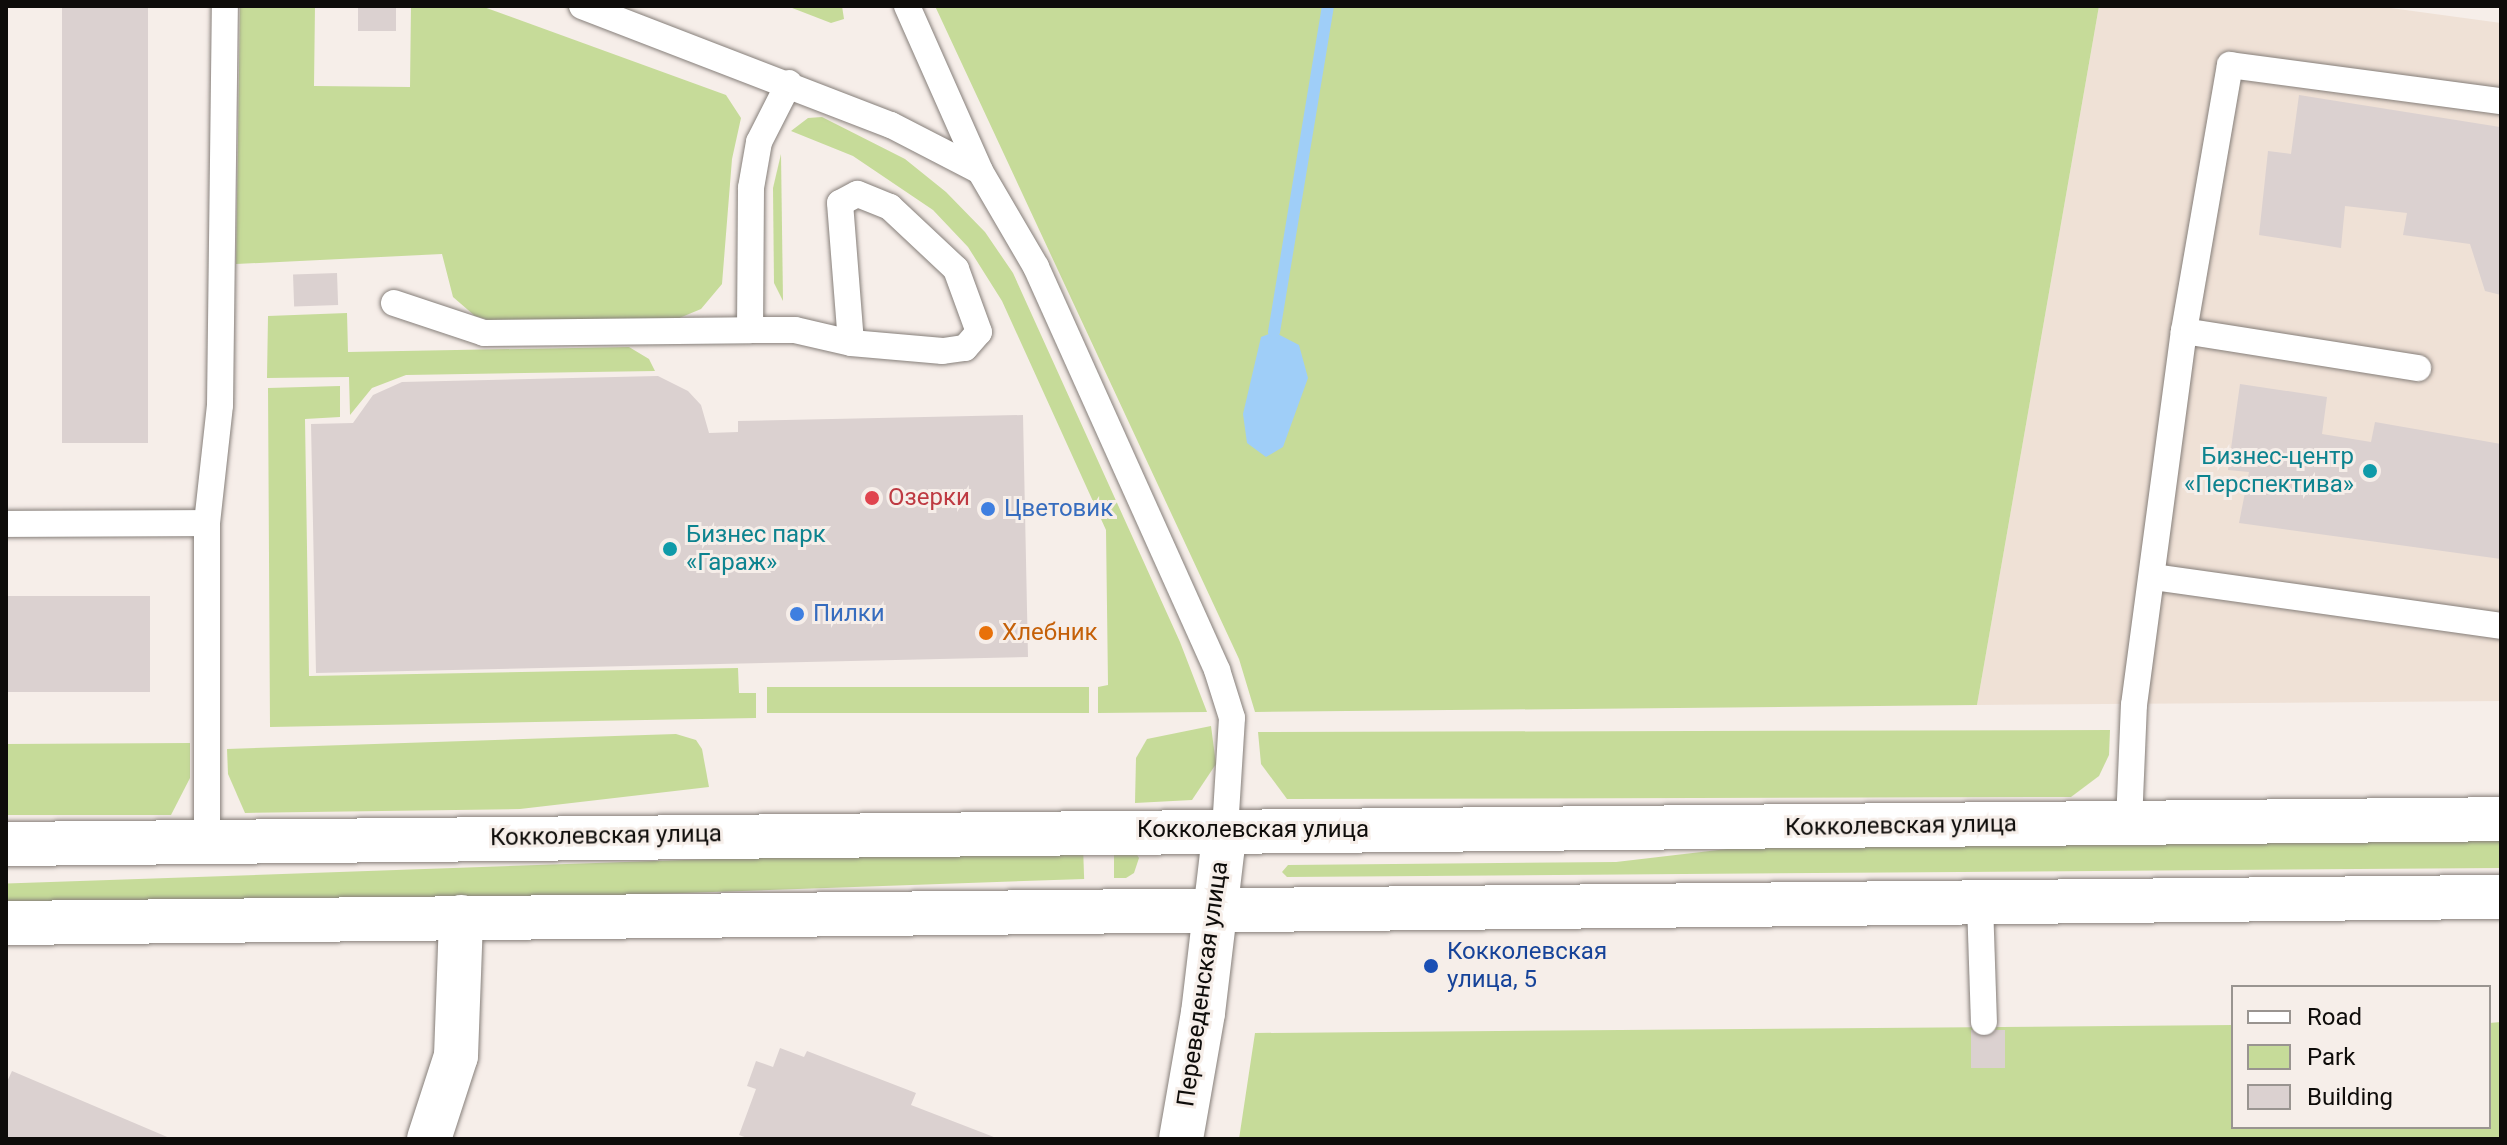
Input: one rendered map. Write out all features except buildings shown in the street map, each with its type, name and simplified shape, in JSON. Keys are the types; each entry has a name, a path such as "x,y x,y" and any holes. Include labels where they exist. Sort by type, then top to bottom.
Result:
{"street":[{"name":"Кокколевская улица","path":"6,844 1225,829 2501,819"},
{"name":"Переведенская улица","path":"1181,1139 1225,829"},
{"path":"6,923 1214,908 2501,897"},
{"path":"429,1139 456,1056 461,917"}],"lane":[{"path":"207,841 207,523 220,405 225,6"},
{"path":"582,6 789,83 891,125 980,171"},
{"path":"907,6 980,171 1036,267 1217,670 1232,718 1225,829"},
{"path":"2129,823 2134,705 2184,331 2230,65 2501,101"},
{"path":"750,330 751,188 759,142 789,83"},
{"path":"394,303 484,333 795,330 851,343 943,351 965,348 979,332 956,269 890,207 857,194 840,203 851,343"},
{"path":"2184,331 2418,368"},
{"path":"6,524 207,523"},
{"path":"2153,577 2501,626"},
{"path":"1980,903 1984,1022"}],"shaded area":[{"path":"2099,6 2376,6 2501,23 2501,701 1977,705"}],"green space":[{"path":"240,6 315,6 314,86 410,87 411,6 481,6 726,95 741,118 732,159 722,284 701,309 677,319 492,321 475,316 453,297 442,254 236,264"},
{"path":"787,6 842,6 844,19 831,23"},
{"path":"935,6 2099,6 1977,705 1255,712 1239,659"},
{"path":"822,117 905,159 946,192 985,232 1013,273 1180,642 1207,712 1098,713 1098,687 1108,685 1106,530 1002,301 968,247 933,210 853,156 791,131 808,118"},
{"path":"781,154 783,301 774,283 773,188"},
{"path":"347,313 348,352 629,347 649,359 655,371 406,375 372,388 350,415 349,377 267,378 268,316"},
{"path":"340,386 340,417 305,419 309,676 738,668 739,693 756,693 756,718 270,727 268,388"},
{"path":"767,687 1089,687 1089,713 767,713"},
{"path":"1211,726 1216,764 1192,800 1135,803 1136,758 1147,739"},
{"path":"2110,730 2109,755 2099,776 2071,797 1287,799 1261,764 1258,732"},
{"path":"676,734 696,740 702,749 709,787 520,809 245,813 228,774 227,749"},
{"path":"190,743 190,778 171,815 6,815 6,744"},
{"path":"2501,839 2501,868 1287,877 1282,872 1288,865 1616,862 1796,841"},
{"path":"1083,846 1084,879 8,917 7,884"},
{"path":"1114,846 1134,850 1139,858 1134,873 1126,878 1114,878"},
{"path":"2501,1022 2501,1139 1239,1139 1255,1033 2231,1025 2231,1129 2491,1129 2491,1023"}],"water":[{"path":"1274,332 1299,345 1308,378 1283,447 1266,457 1247,443 1243,414 1261,337"}],"waterway":[{"path":"1274,332 1328,6"}],"place":[{"name":"Бизнес-центр «Перспектива»","path":"2370,471"},
{"name":"Озерки","path":"872,498"},
{"name":"Цветовик","path":"988,509"},
{"name":"Бизнес парк «Гараж»","path":"670,549"},
{"name":"Пилки","path":"797,614"},
{"name":"Хлебник","path":"986,633"},
{"name":"Кокколевская улица, 5","path":"1431,966"}]}
